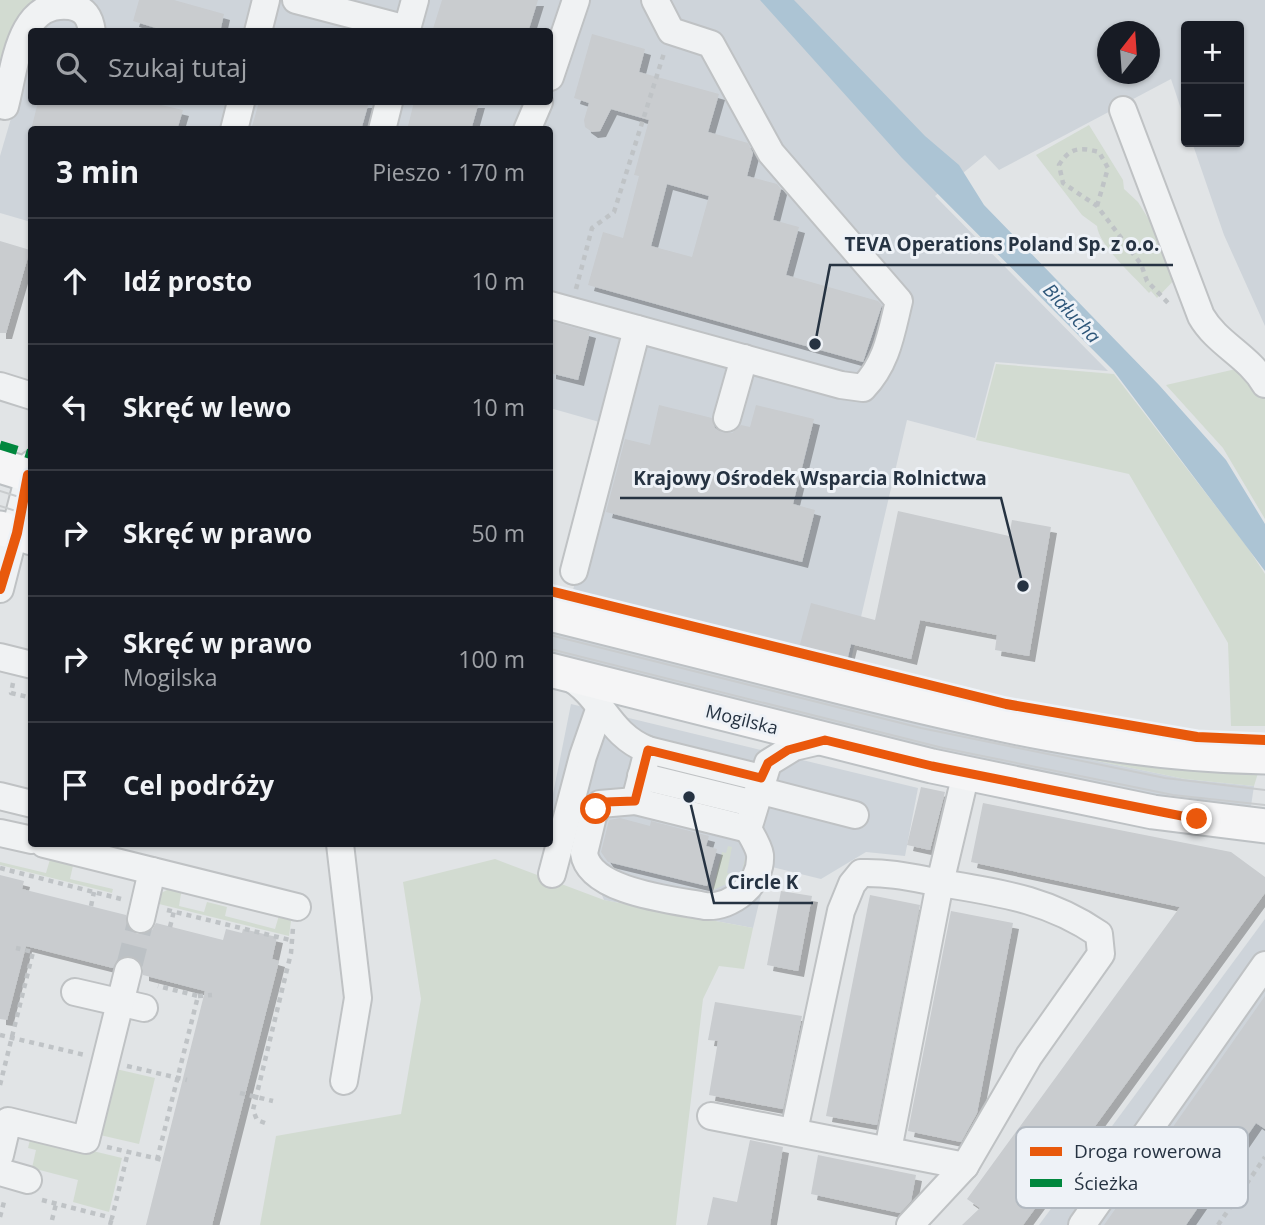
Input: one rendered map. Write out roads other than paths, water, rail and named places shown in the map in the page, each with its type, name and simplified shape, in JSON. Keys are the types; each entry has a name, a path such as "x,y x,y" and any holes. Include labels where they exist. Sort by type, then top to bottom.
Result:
{"main road":[{"path":"553,615 950,714 1084,741 1148,751 1265,757"},
{"name":"Mogilska","path":"556,672 966,773 1153,812 1265,826"}],"street":[{"path":"259,28 266,0"},
{"path":"296,0 400,28"},
{"path":"408,28 415,0"},
{"path":"553,68 576,0"},
{"path":"560,307 863,388 876,374 886,355 899,301 771,153 711,44 671,31 655,0"},
{"path":"2,112 24,31 40,8 55,2 78,7 90,17 92,28"},
{"path":"235,126 240,105"},
{"path":"384,126 388,105"},
{"path":"529,126 538,105"},
{"path":"1123,110 1202,316 1210,330 1253,367 1265,384"},
{"path":"575,571 637,329"},
{"path":"727,418 744,358"},
{"path":"0,386 28,395"},
{"path":"0,589 16,533 23,470"},
{"path":"0,657 28,664"},
{"path":"556,672 590,692 625,739 756,800"},
{"path":"552,874 583,756 600,707"},
{"path":"825,740 788,750 768,763 756,800 760,854 751,881 732,901 715,907 628,891 612,884 595,871 584,853 593,816 600,804 638,789 756,800 855,815"},
{"path":"638,789 648,750"},
{"path":"888,1150 940,883 966,773"},
{"path":"0,796 28,803"},
{"path":"0,833 28,840"},
{"path":"56,847 297,907"},
{"path":"340,847 358,998 344,1081"},
{"path":"141,919 152,871"},
{"path":"794,1131 841,911 852,884 861,873 887,872 996,891 1056,908 1099,934 1101,954 1029,1056 965,1166 911,1225"},
{"path":"1151,1127 1265,965"},
{"path":"0,1156 8,1121 86,1140 129,990 75,992"},
{"path":"711,1116 965,1166"},
{"path":"0,1172 30,1189"},
{"path":"1082,1225 1094,1208"}],"water":[{"name":"Białucha","path":"760,0 794,0 925,136 959,165 984,205 1159,385 1226,460 1265,524 1265,571 1113,370 902,158"}],"tunnel":[{"path":"128,971 141,919"}],"tram line":[{"path":"0,491 28,500"},
{"path":"0,506 28,515"},
{"path":"553,636 921,728 1165,778 1265,790"},
{"path":"553,650 943,748 1173,795 1265,805"}],"place":[{"name":"TEVA Operations Poland Sp. z o.o.","path":"815,344"},
{"name":"Krajowy Ośrodek Wsparcia Rolnictwa","path":"1023,586"},
{"name":"Circle K","path":"689,797"}]}
